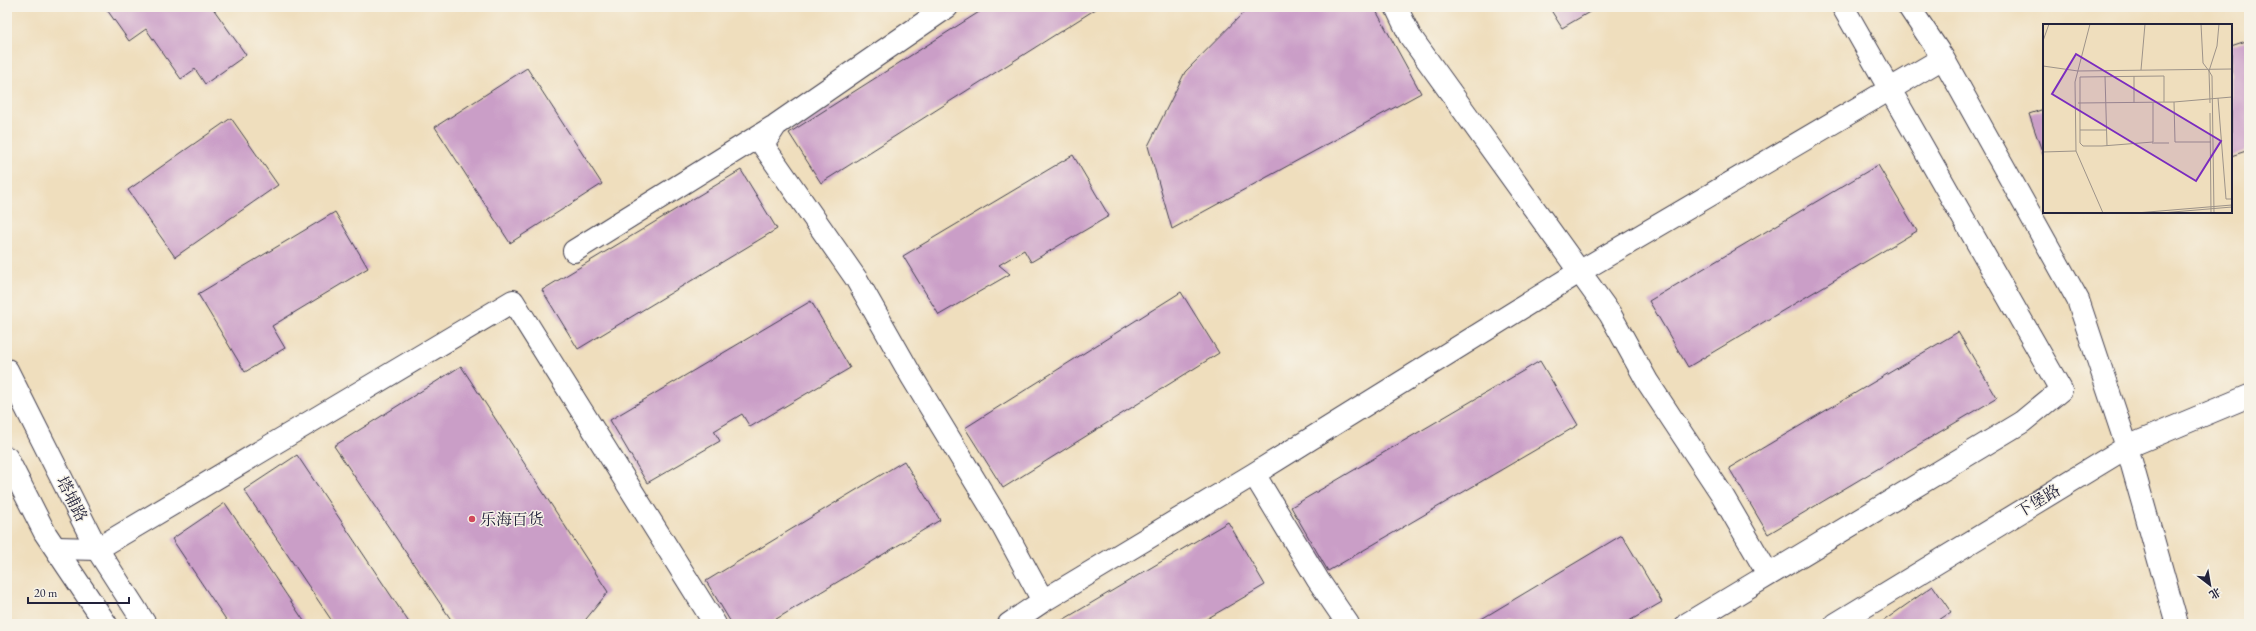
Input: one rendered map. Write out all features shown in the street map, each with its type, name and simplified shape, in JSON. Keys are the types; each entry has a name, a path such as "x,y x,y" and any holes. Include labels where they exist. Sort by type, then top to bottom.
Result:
{"street":[{"path":"574,251 776,125 946,7"},
{"path":"1396,7 1410,36 1578,272 1610,314 1647,381 1721,493 1768,574"},
{"path":"1686,624 2022,422 2061,390 1842,7"},
{"path":"1909,7 1943,58 2078,300 2127,447 2177,624"},
{"path":"1009,624 1043,600 1254,474 1578,272 1943,58"},
{"path":"776,125 763,145 857,280 912,377 1003,527 1043,600"},
{"path":"56,548 97,549 513,301 715,624"},
{"name":"塔埔路","path":"7,370 97,549 145,624"},
{"name":"下堡路","path":"1836,624 2127,447 2249,396"},
{"path":"7,458 45,533 106,624"},
{"path":"1254,474 1318,580 1348,624"}],"building":[{"path":"105,7 212,7 246,55 205,84 195,69 181,79 146,29 129,41"},
{"path":"987,7 1099,7 821,183 789,133"},
{"path":"1249,7 1374,7 1421,93 1172,229 1148,146 1185,72"},
{"path":"1549,7 1598,7 1562,28"},
{"path":"2249,40 2249,150 2232,156 2232,46"},
{"path":"527,68 602,184 510,243 435,127"},
{"path":"2043,109 2043,154 2029,114"},
{"path":"231,118 278,185 175,257 128,190"},
{"path":"1073,155 1109,216 1031,262 1024,250 999,265 1010,274 939,315 903,256"},
{"path":"1878,165 1917,231 1688,367 1649,301"},
{"path":"741,170 777,229 578,349 542,290"},
{"path":"335,212 368,268 272,326 285,348 245,372 198,294"},
{"path":"1181,292 1219,353 1003,488 965,428"},
{"path":"811,301 850,368 750,427 742,414 714,431 720,441 647,483 610,420"},
{"path":"1958,332 1997,398 1768,534 1729,468"},
{"path":"1540,361 1578,425 1328,571 1291,507"},
{"name":"乐海百货","path":"461,366 608,592 582,624 454,624 334,446"},
{"path":"297,455 410,624 334,624 244,490"},
{"path":"904,461 940,520 768,624 732,624 706,581"},
{"path":"225,503 306,624 229,624 172,539"},
{"path":"1228,522 1265,585 1198,624 1056,624"},
{"path":"1622,535 1662,602 1624,624 1473,624"},
{"path":"1933,586 1951,612 1936,622 1938,624 1879,624"}],"place":[{"name":"乐海百货","path":"472,519"}]}
